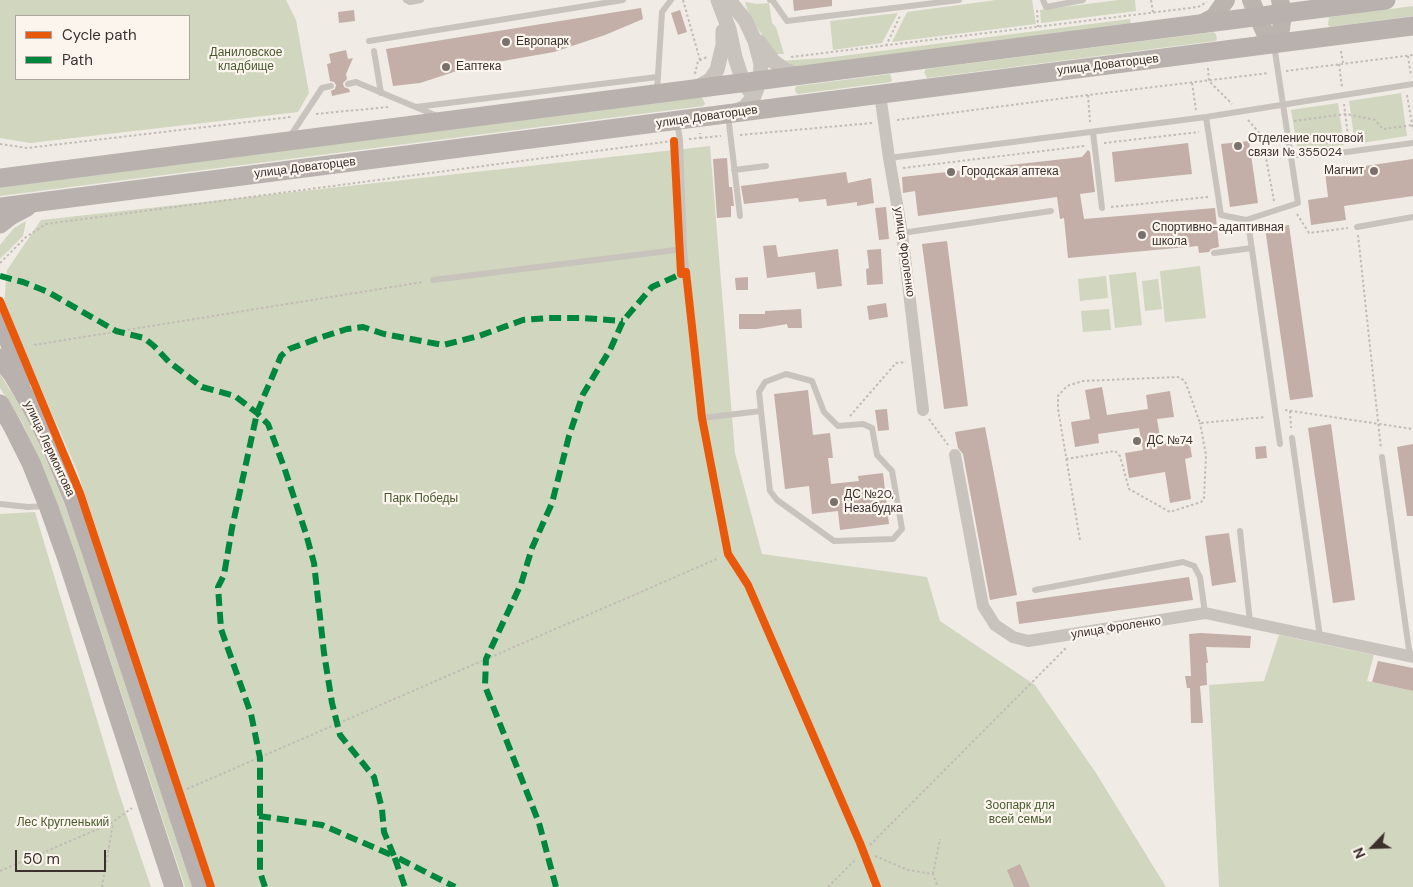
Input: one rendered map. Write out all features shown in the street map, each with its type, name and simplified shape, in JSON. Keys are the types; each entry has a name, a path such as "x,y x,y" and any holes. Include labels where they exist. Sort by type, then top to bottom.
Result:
{"main road":[{"path":"1201,24 1214,17 1218,0"},
{"path":"1310,0 1318,5 1334,7"},
{"path":"0,178 448,120 696,80 753,86 801,75 1201,24 1254,8 1334,7 1386,0"},
{"path":"1254,8 1265,33 1274,44 1282,29 1282,7"},
{"name":"улица Доваторцев","path":"0,207 1413,26"},
{"path":"908,61 914,90"},
{"path":"0,224 27,207 48,201"},
{"path":"0,320 54,453"},
{"name":"улица Лермонтова","path":"0,358 13,375 36,415 54,453 91,551 202,887"},
{"name":"улица Лермонтова","path":"0,404 14,427 48,505 174,887"}],"street":[{"path":"722,2 745,20 770,57 785,70 801,75"},
{"path":"696,80 710,80 717,70 722,56 724,40 722,2"},
{"path":"722,2 735,57 763,104 775,108"},
{"path":"729,114 744,106 761,64 745,20"},
{"name":"улица Фроленко","path":"880,94 902,233 923,410"},
{"name":"улица Фроленко","path":"955,455 983,606 994,625 1013,637 1028,641 1205,614 1412,657"}],"lane":[{"path":"406,0 410,2 421,0"},
{"path":"369,41 623,0"},
{"path":"414,106 657,85 662,12 671,0"},
{"path":"770,0 773,1 787,21 958,0"},
{"path":"1043,0 1046,7 1083,0"},
{"path":"1206,117 1221,215 1246,220 1298,202 1274,44"},
{"path":"374,51 381,93"},
{"path":"348,84 356,82 448,120"},
{"path":"890,164 1092,132 1240,112 1410,84"},
{"path":"287,141 322,88 331,86"},
{"path":"729,114 740,216"},
{"path":"677,121 680,140 684,249 702,418 728,554 748,585 860,843 862,853 877,887"},
{"path":"1092,132 1102,208"},
{"path":"1290,155 1332,154 1413,143"},
{"path":"734,170 766,166"},
{"path":"902,233 1051,211"},
{"path":"1357,227 1413,218"},
{"path":"1246,220 1252,248 1280,444"},
{"path":"1214,254 1252,248"},
{"path":"433,280 684,249"},
{"path":"786,374 812,380 824,412 838,426 863,424 872,428 877,456 892,471 902,529 893,539 834,541 777,500 770,491 761,411 759,392 765,382 786,374"},
{"path":"702,418 761,411"},
{"path":"1292,438 1320,637"},
{"path":"1382,456 1412,657"},
{"path":"0,504 28,507 48,505"},
{"path":"1240,531 1250,622"},
{"path":"1035,590 1183,562 1194,566 1200,577 1205,614"}],"path":[{"path":"683,0 700,60"},
{"path":"1151,0 1153,12"},
{"path":"770,57 789,58 1198,7 1204,1 1218,0"},
{"path":"886,46 907,5"},
{"path":"1036,9 1038,27"},
{"path":"700,138 884,122 1413,55"},
{"path":"696,80 698,61 705,57 722,56"},
{"path":"1408,56 1413,130"},
{"path":"1339,64 1350,152"},
{"path":"1192,83 1197,118"},
{"path":"1088,95 1092,132"},
{"path":"0,144 26,148 304,116 414,106"},
{"path":"1240,112 1262,136 1276,210"},
{"path":"1286,122 1346,114 1374,120 1383,129 1413,125"},
{"path":"1099,144 1208,131"},
{"path":"0,263 26,237 46,224 680,140"},
{"path":"890,164 1089,145"},
{"path":"1102,208 1218,196"},
{"path":"1291,205 1309,233 1357,227 1382,456"},
{"path":"34,345 433,280"},
{"path":"842,426 896,363 917,360"},
{"path":"1066,459 1114,451 1120,456 1128,489 1170,512 1201,502 1204,499 1206,455 1200,423 1185,381 1178,377 1083,381 1067,386 1058,396 1058,409 1066,459 1080,540"},
{"path":"1275,408 1413,429"},
{"path":"923,410 955,455"},
{"path":"1290,411 1292,438"},
{"path":"1200,423 1242,421 1276,416"},
{"path":"171,795 728,554"},
{"path":"828,887 1079,634"},
{"path":"0,871 114,821 134,807"},
{"path":"102,887 114,821"},
{"path":"938,887 934,874 940,839"},
{"path":"870,854 908,870 934,874"}],"green space":[{"name":"Даниловское кладбище","path":"0,0 286,0 296,20 309,93 298,112 30,143 0,138"},
{"path":"996,0 1032,0 1036,24 892,42 907,12"},
{"path":"1118,0 1135,0 1136,11 1041,23 1040,10"},
{"path":"745,2 769,3 772,23 776,27 784,54 775,54 750,17"},
{"path":"1413,6 1413,16 1330,27 1328,25 1329,17"},
{"path":"898,13 882,43 833,50 830,21"},
{"path":"1130,19 1131,25 805,69 778,61 826,58"},
{"path":"1213,32 1216,34 1217,39 1215,41 927,78 924,72 926,69"},
{"path":"890,74 891,82 798,94 795,88 797,86"},
{"path":"1401,93 1407,136 1355,144 1349,101"},
{"path":"702,97 705,104 703,106 0,196 0,187"},
{"path":"1338,103 1344,145 1311,149 1297,146 1291,110"},
{"name":"Парк Победы","path":"710,146 735,453 762,554 927,577 940,621 1035,685 1096,773 1166,887 215,887 77,470 4,305 7,270 41,220"},
{"path":"26,221 23,236 0,259 0,245 14,228"},
{"path":"1200,266 1206,318 1165,322 1160,271"},
{"path":"1136,272 1142,325 1115,328 1109,275"},
{"path":"1106,276 1108,298 1080,301 1078,279"},
{"path":"1158,279 1162,309 1145,311 1142,281"},
{"path":"1109,309 1111,330 1083,332 1081,311"},
{"path":"0,374 28,419 64,503 83,554 192,887 185,887 58,506 22,422 0,388"},
{"name":"Лес Кругленький","path":"35,512 118,790 151,887 0,887 0,514"},
{"path":"1279,635 1374,655 1367,681 1413,691 1413,887 1219,887 1209,685 1264,681"}],"building":[{"path":"793,0 832,0 832,6 794,11"},
{"name":"Европарк","path":"641,8 643,19 605,35 554,52 469,67 420,83 393,86 386,49"},
{"path":"354,10 355,21 339,23 338,12"},
{"path":"680,10 687,32 678,35 671,13"},
{"path":"346,50 348,59 353,58 346,74 347,79 343,83 344,87 349,89 350,92 332,96 331,91 335,89 336,85 330,81 327,64 331,63 329,54"},
{"path":"1249,141 1258,203 1230,207 1221,144"},
{"path":"1188,143 1192,174 1115,182 1112,152"},
{"path":"1088,150 1090,152 1095,192 1080,194 1084,219 1215,208 1219,247 1211,249 1209,252 1199,253 1198,246 1068,258 1064,218 1060,219 1057,197 918,216 915,191 903,193 902,177 1082,157"},
{"path":"727,158 729,187 732,187 734,206 731,206 731,217 717,218 713,159"},
{"path":"1413,159 1413,196 1344,206 1346,220 1311,225 1308,200 1328,197 1325,172"},
{"path":"846,172 848,183 871,178 874,203 857,206 857,202 827,206 826,199 799,202 798,198 744,204 741,186"},
{"path":"886,207 889,239 879,240 875,208"},
{"path":"1289,225 1313,397 1290,400 1265,228"},
{"path":"947,241 968,406 944,409 922,244"},
{"path":"776,245 778,257 838,249 842,286 817,289 815,272 767,278 763,246"},
{"path":"881,249 883,284 867,285 866,269 869,268 867,250"},
{"path":"748,277 748,290 736,290 735,278"},
{"path":"886,303 888,317 869,320 867,306"},
{"path":"801,309 802,328 788,328 787,324 757,329 739,329 739,314 765,314 765,311"},
{"path":"1102,387 1107,415 1148,409 1146,395 1170,391 1174,417 1157,419 1161,443 1189,439 1192,457 1185,459 1191,499 1170,503 1165,472 1129,478 1125,453 1143,450 1139,428 1098,434 1099,443 1075,447 1071,422 1090,419 1085,390"},
{"path":"808,390 813,435 830,433 833,458 828,458 831,484 859,481 858,476 883,473 889,524 840,530 838,511 812,514 809,486 785,489 774,394"},
{"path":"887,409 889,430 878,431 875,410"},
{"path":"1331,424 1355,600 1333,603 1308,428"},
{"path":"985,427 1017,595 990,600 963,454 958,448 955,432"},
{"path":"1413,444 1413,516 1407,516 1397,447"},
{"path":"1266,446 1267,458 1256,459 1255,447"},
{"path":"1229,533 1236,582 1212,586 1205,536"},
{"path":"1189,577 1193,600 1019,624 1016,602"},
{"path":"1189,634 1251,636 1250,648 1206,647 1208,663 1206,663 1207,685 1200,686 1203,723 1191,723 1190,688 1187,688 1185,676 1191,676"},
{"path":"1378,661 1413,668 1413,691 1372,682"},
{"path":"1020,864 1030,887 1014,887 1007,870"}],"marked path":[{"path":"556,887 539,823 485,686 486,659 521,584 532,548 552,503 569,436 583,394 610,350 623,321 652,287 681,274"},
{"path":"0,276 23,282 48,292 116,331 144,338 169,362 202,387 235,396 268,424 284,467 314,563 324,653 332,703 340,735 374,777 382,809 384,832 394,856 455,887"},
{"path":"265,887 260,872 260,758 251,714 221,629 218,587 224,575 232,528 257,413 281,356 289,349 325,336 347,329 363,327 384,334 443,345 479,336 523,320 583,318 623,321"},
{"path":"259,816 322,825 394,856 405,887"}],"cycle path":[{"path":"674,141 681,274"},
{"path":"686,272 702,418 728,554 748,585 860,843 877,887"},
{"path":"0,301 80,493 211,887"}],"place":[{"name":"Европарк","path":"506,42"},
{"name":"Еаптека","path":"446,67"},
{"name":"Отделение почтовой связи № 355024","path":"1238,146"},
{"name":"Магнит","path":"1374,171"},
{"name":"Городская аптека","path":"951,172"},
{"name":"Спортивно-адаптивная школа","path":"1142,235"},
{"name":"ДС №74","path":"1137,441"},
{"name":"ДС №20, Незабудка","path":"834,502"}],"park label":[{"name":"Зоопарк для всей семьи","path":"1020,813"}]}
